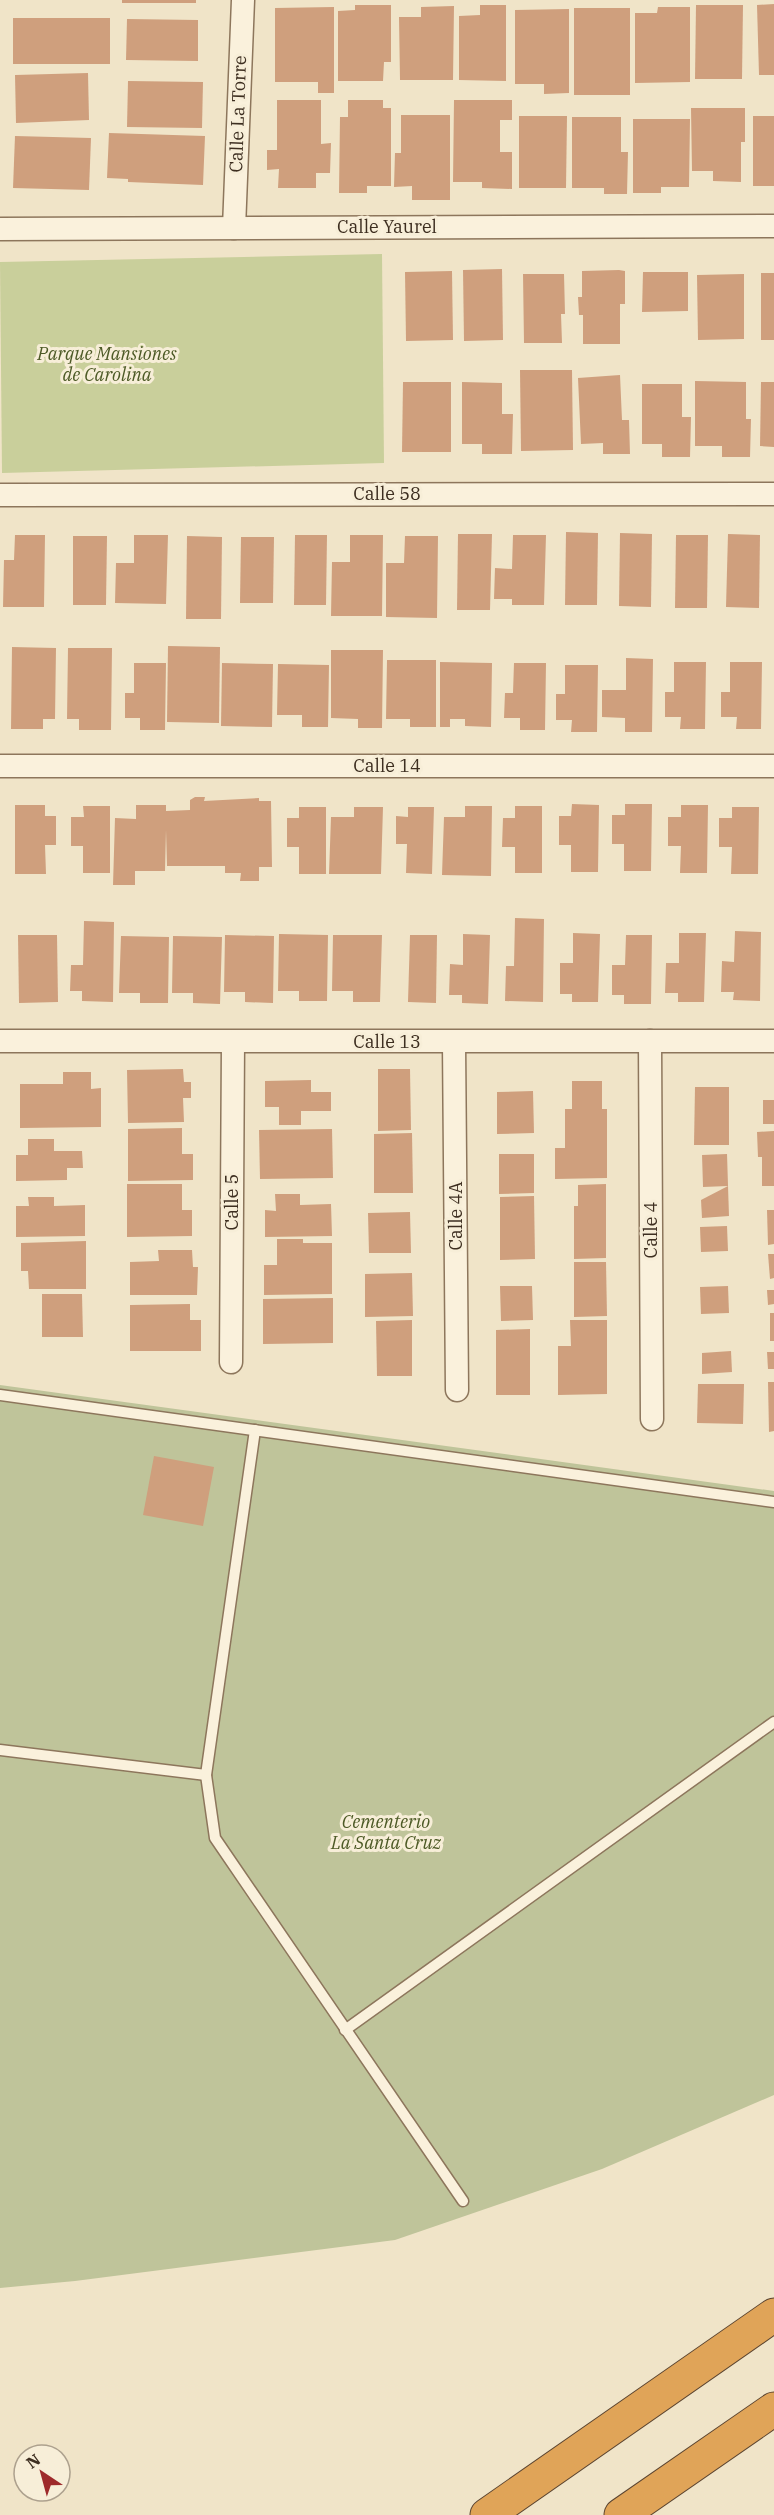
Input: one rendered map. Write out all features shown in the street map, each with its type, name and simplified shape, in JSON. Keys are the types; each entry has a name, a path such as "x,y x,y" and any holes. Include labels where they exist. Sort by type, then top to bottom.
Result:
{"highway":[{"path":"487,2515 774,2315"},
{"path":"621,2515 774,2409"}],"street":[{"name":"Calle La Torre","path":"234,228 243,0"},
{"name":"Calle Yaurel","path":"0,229 774,226"},
{"name":"Calle 58","path":"0,495 774,494"},
{"name":"Calle 14","path":"0,766 774,766"},
{"name":"Calle 13","path":"0,1041 774,1041"},
{"name":"Calle 4","path":"650,1041 652,1419"},
{"name":"Calle 5","path":"231,1362 233,1042"},
{"name":"Calle 4A","path":"454,1042 457,1390"}],"lane":[{"path":"0,1395 774,1502"},
{"path":"255,1430 206,1775 215,1838 463,2201"},
{"path":"345,2030 774,1722"},
{"path":"0,1750 206,1775"}],"green space":[{"name":"Parque Mansiones de Carolina","path":"382,254 384,463 2,473 0,262"},
{"name":"Cementerio La Santa Cruz","path":"0,1385 774,1491 774,2095 602,2169 395,2240 75,2281 0,2288"}],"building":[{"path":"122,0 196,0 196,3 122,3"},
{"path":"774,4 774,75 759,75 757,5"},
{"path":"355,5 391,5 391,62 384,62 383,81 338,81 338,11 355,10"},
{"path":"480,5 506,5 506,81 459,80 459,16 480,15"},
{"path":"696,5 743,5 742,79 695,79"},
{"path":"454,6 453,80 400,80 399,17 421,17 421,7"},
{"path":"334,7 334,93 318,93 318,82 275,82 275,8"},
{"path":"658,7 690,7 690,82 635,83 635,13 657,13"},
{"path":"574,8 630,8 630,95 574,95"},
{"path":"569,9 569,93 544,94 544,84 515,84 515,10"},
{"path":"13,18 110,18 110,64 13,64"},
{"path":"127,19 198,20 198,61 126,60"},
{"path":"88,73 89,120 16,123 15,75"},
{"path":"128,81 203,82 202,128 127,127"},
{"path":"277,100 321,100 321,144 331,143 330,173 316,173 316,188 278,188 279,169 267,170 267,150 277,150"},
{"path":"348,100 383,100 383,108 391,108 391,186 367,186 367,193 339,193 340,117 348,117"},
{"path":"454,100 512,100 512,120 500,120 500,152 512,152 512,189 482,188 482,182 453,182"},
{"path":"691,108 745,108 745,142 741,142 741,182 713,181 713,171 692,171"},
{"path":"401,115 450,115 450,200 412,200 412,186 394,187 395,153 401,153"},
{"path":"519,116 567,116 566,188 519,188"},
{"path":"753,116 774,116 774,186 753,186"},
{"path":"572,117 621,117 621,152 628,152 627,194 604,194 604,188 572,188"},
{"path":"633,119 690,119 689,187 661,187 661,193 633,193"},
{"path":"109,133 205,136 203,185 128,182 128,179 107,178"},
{"path":"15,136 91,138 89,190 13,188"},
{"path":"502,269 503,340 464,341 463,270"},
{"path":"452,271 453,340 406,341 405,272"},
{"path":"582,271 625,271 625,304 620,304 620,344 583,344 583,315 579,315 578,297 582,297"},
{"path":"643,272 688,272 688,311 642,312"},
{"path":"761,273 774,273 774,340 761,340"},
{"path":"523,274 564,274 565,314 561,314 562,343 524,343"},
{"path":"744,274 744,339 698,340 697,275"},
{"path":"520,370 572,370 573,450 521,451"},
{"path":"620,375 622,420 629,420 630,454 603,454 603,443 581,444 578,378"},
{"path":"695,381 746,382 746,419 751,419 750,457 722,457 722,446 695,446"},
{"path":"403,382 451,382 451,452 402,452"},
{"path":"462,382 502,383 502,414 513,414 512,454 482,454 482,444 462,444"},
{"path":"761,382 774,382 774,447 760,446"},
{"path":"642,384 682,384 682,417 691,417 690,457 662,457 662,444 642,444"},
{"path":"566,532 598,533 597,605 565,605"},
{"path":"620,533 652,534 651,607 619,606"},
{"path":"458,534 492,534 490,610 457,610"},
{"path":"728,534 760,535 759,608 726,607"},
{"path":"15,535 45,535 44,607 3,607 4,560 14,560"},
{"path":"134,535 168,535 166,604 115,603 116,563 134,563"},
{"path":"295,535 327,535 326,605 294,605"},
{"path":"350,535 383,535 382,616 331,616 332,562 350,562"},
{"path":"513,535 546,535 544,605 512,605 512,599 494,599 495,568 512,569"},
{"path":"676,535 708,535 707,608 675,608"},
{"path":"73,536 107,536 106,605 73,605"},
{"path":"187,536 222,537 221,619 186,619"},
{"path":"405,536 438,536 437,618 386,617 386,563 404,563"},
{"path":"241,537 274,537 273,603 240,603"},
{"path":"168,646 220,647 219,723 167,722"},
{"path":"12,647 56,648 55,719 43,719 43,729 11,729"},
{"path":"68,648 112,648 111,730 79,730 79,719 67,719"},
{"path":"331,650 383,650 382,728 358,728 358,719 331,718"},
{"path":"626,658 653,659 652,732 625,732 625,718 602,717 602,690 626,690"},
{"path":"387,660 436,660 436,727 410,727 410,719 386,719"},
{"path":"440,662 492,663 491,727 465,726 465,719 450,719 450,727 440,727"},
{"path":"674,662 706,662 705,729 680,729 681,717 665,717 665,692 674,692"},
{"path":"730,662 762,662 761,729 736,729 737,717 721,717 721,692 730,692"},
{"path":"134,663 166,663 165,730 140,730 140,718 125,718 125,693 134,693"},
{"path":"222,663 273,664 272,727 221,726"},
{"path":"514,663 546,663 545,730 520,730 520,718 504,718 505,693 513,693"},
{"path":"278,664 329,665 328,727 302,727 302,715 277,715"},
{"path":"565,665 598,665 597,732 571,732 572,720 556,720 556,694 565,694"},
{"path":"195,797 205,797 204,801 259,798 259,801 271,801 272,867 259,867 259,881 240,881 241,873 225,873 225,866 167,866 166,830 165,871 135,871 135,885 113,885 115,818 136,819 136,805 166,805 166,811 190,810 190,800"},
{"path":"572,804 599,805 598,872 571,872 571,845 559,845 559,816 571,816"},
{"path":"625,804 652,804 651,871 624,871 624,844 612,844 612,815 625,815"},
{"path":"15,805 45,805 45,816 56,816 56,845 45,845 46,874 15,874"},
{"path":"681,805 708,805 707,873 680,873 681,846 668,846 668,817 681,817"},
{"path":"83,806 110,806 110,873 83,873 83,846 71,846 71,817 84,817"},
{"path":"465,806 492,806 491,876 442,875 444,817 465,817"},
{"path":"515,806 542,806 542,873 515,873 515,847 502,847 503,818 515,818"},
{"path":"299,807 326,807 326,874 299,874 299,847 287,847 287,818 299,818"},
{"path":"354,807 383,807 381,874 329,874 331,817 354,817"},
{"path":"408,807 434,807 432,874 406,873 407,844 396,844 396,816 408,817"},
{"path":"732,807 759,807 758,874 731,874 732,847 719,847 719,818 732,818"},
{"path":"515,918 544,919 543,1002 505,1001 506,966 514,966"},
{"path":"84,921 114,922 113,1002 82,1001 82,991 70,991 71,965 83,965"},
{"path":"735,931 761,932 760,1001 733,1000 734,992 721,992 722,961 734,962"},
{"path":"573,933 600,934 598,1002 572,1002 572,994 560,994 560,963 573,963"},
{"path":"679,933 706,933 704,1002 678,1002 678,993 665,993 666,963 679,963"},
{"path":"279,934 328,935 327,1001 299,1001 299,991 278,991"},
{"path":"463,934 490,935 488,1004 462,1003 462,995 449,995 450,964 463,965"},
{"path":"18,935 57,935 58,1002 19,1003"},
{"path":"225,935 274,936 273,1003 245,1002 245,992 224,992"},
{"path":"333,935 382,935 380,1002 353,1002 353,991 332,991"},
{"path":"410,935 437,935 436,1003 408,1002"},
{"path":"626,935 652,935 651,1004 624,1004 624,995 612,995 612,965 625,965"},
{"path":"121,936 169,937 168,1003 140,1003 140,993 119,993"},
{"path":"173,936 222,937 220,1004 193,1003 193,993 172,993"},
{"path":"183,1069 184,1082 191,1082 191,1098 183,1098 184,1122 128,1123 127,1070"},
{"path":"378,1069 410,1069 411,1130 378,1131"},
{"path":"63,1072 91,1072 91,1089 101,1088 101,1127 20,1128 20,1084 63,1084"},
{"path":"311,1080 311,1092 331,1092 331,1111 301,1111 301,1125 279,1125 279,1107 265,1107 265,1081"},
{"path":"572,1081 602,1081 602,1109 607,1109 607,1178 555,1179 555,1148 565,1148 565,1109 572,1109"},
{"path":"695,1087 729,1087 729,1145 694,1145"},
{"path":"533,1091 534,1133 497,1134 497,1092"},
{"path":"763,1100 774,1100 774,1124 763,1124"},
{"path":"182,1128 182,1154 193,1154 193,1180 128,1181 128,1129"},
{"path":"332,1129 333,1178 260,1179 259,1130"},
{"path":"774,1131 774,1186 762,1186 762,1157 758,1157 757,1132"},
{"path":"412,1133 413,1193 374,1193 374,1134"},
{"path":"28,1139 54,1139 54,1151 82,1151 83,1168 67,1168 67,1180 16,1181 16,1155 28,1155"},
{"path":"499,1154 534,1154 534,1193 499,1194"},
{"path":"727,1154 728,1186 703,1187 702,1155"},
{"path":"127,1184 182,1184 182,1210 192,1210 192,1236 127,1237"},
{"path":"606,1184 606,1258 574,1259 574,1206 578,1206 578,1185"},
{"path":"728,1186 729,1216 702,1218 701,1200"},
{"path":"275,1194 300,1194 300,1205 331,1204 332,1236 265,1237 265,1210 276,1211"},
{"path":"534,1196 535,1259 500,1260 500,1197"},
{"path":"28,1197 54,1197 54,1206 85,1205 85,1236 16,1237 16,1206 29,1206"},
{"path":"767,1210 774,1210 774,1244 768,1245"},
{"path":"410,1212 411,1253 369,1253 368,1213"},
{"path":"727,1226 728,1251 701,1252 700,1227"},
{"path":"277,1239 303,1239 303,1243 332,1243 332,1294 264,1295 264,1265 277,1265"},
{"path":"86,1241 86,1289 29,1289 28,1271 21,1271 21,1243"},
{"path":"158,1250 192,1250 193,1267 198,1267 197,1295 130,1295 130,1262 159,1261"},
{"path":"768,1254 774,1254 774,1278 770,1279"},
{"path":"574,1262 606,1262 607,1316 574,1317"},
{"path":"412,1273 413,1316 365,1317 365,1274"},
{"path":"500,1286 532,1286 533,1320 501,1321"},
{"path":"728,1286 729,1313 701,1314 700,1287"},
{"path":"767,1290 774,1290 774,1304 768,1305"},
{"path":"42,1294 82,1294 83,1337 42,1337"},
{"path":"333,1298 333,1343 263,1344 263,1299"},
{"path":"190,1304 190,1320 201,1320 201,1351 130,1351 130,1305"},
{"path":"770,1313 774,1313 774,1341 770,1341"},
{"path":"412,1320 412,1376 377,1376 376,1321"},
{"path":"570,1320 607,1320 607,1394 558,1395 558,1346 571,1346"},
{"path":"530,1329 530,1395 496,1395 496,1330"},
{"path":"731,1351 732,1372 702,1374 702,1353"},
{"path":"767,1352 774,1352 774,1369 768,1369"},
{"path":"768,1382 774,1382 774,1431 769,1432"},
{"path":"698,1384 744,1384 743,1424 697,1423"},
{"path":"154,1456 214,1467 203,1526 143,1515"}]}
